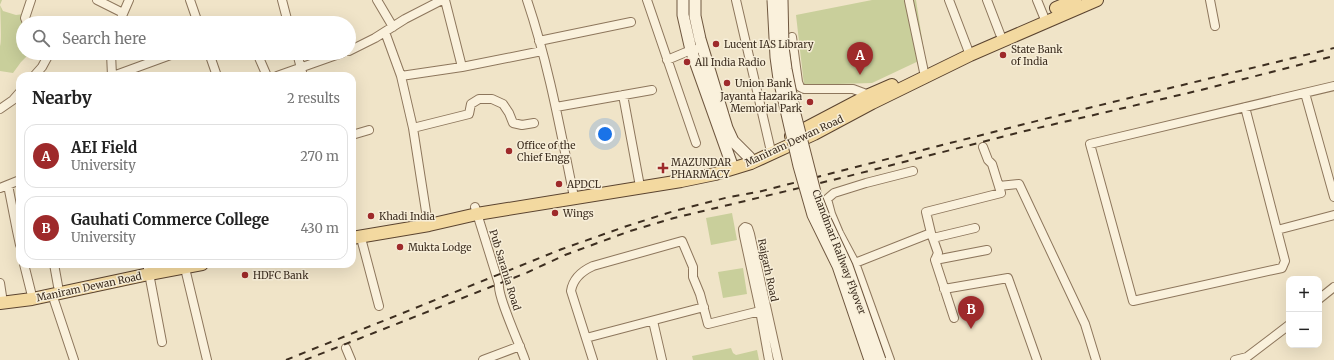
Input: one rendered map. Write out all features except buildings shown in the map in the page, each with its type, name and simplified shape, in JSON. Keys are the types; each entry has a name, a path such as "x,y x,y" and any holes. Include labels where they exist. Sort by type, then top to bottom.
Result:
{"main road":[{"path":"683,0 683,15 691,50 732,165"},
{"path":"694,0 695,16 703,48 727,128 733,141 750,160"},
{"name":"Chandmari Railway Flyover","path":"773,0 776,57 799,166 813,214 838,266 870,360"},
{"name":"Chandmari Railway Flyover","path":"782,0 783,47 786,69 795,114 816,196 825,220 847,266 880,360"},
{"name":"Maniram Dewan Road","path":"750,160 770,147 1044,18 1075,0"},
{"name":"Maniram Dewan Road","path":"356,236 573,192 732,165 750,160 814,134 871,99 924,72 969,53 1000,34 1097,0"},
{"name":"Maniram Dewan Road","path":"356,236 427,218 681,181 714,174 732,165"},
{"name":"Maniram Dewan Road","path":"148,271 157,268"},
{"name":"Maniram Dewan Road","path":"1,299 30,292 55,290 148,271 170,268"},
{"name":"Maniram Dewan Road","path":"1,299 32,299 55,290"}],"street":[{"path":"26,16 32,0"},
{"path":"97,0 123,13"},
{"path":"122,16 128,0"},
{"path":"190,0 196,16"},
{"path":"282,0 286,16"},
{"path":"377,0 393,27"},
{"path":"356,47 385,32 429,3 442,0"},
{"path":"445,0 462,67"},
{"path":"527,0 540,41 556,107 573,192"},
{"path":"647,0 696,144"},
{"path":"736,0 770,147"},
{"path":"949,0 969,53"},
{"path":"988,0 1000,34"},
{"path":"1037,0 1044,18"},
{"path":"1210,0 1215,26"},
{"path":"908,1 924,72"},
{"path":"540,41 631,22"},
{"path":"385,32 401,76 414,128 427,218"},
{"path":"792,37 800,87 804,89 853,89 871,99"},
{"path":"667,60 691,50 703,48"},
{"path":"401,76 462,67 542,50"},
{"path":"38,72 46,60"},
{"path":"111,60 112,72"},
{"path":"123,72 157,60"},
{"path":"211,60 216,72"},
{"path":"260,60 265,72"},
{"path":"298,60 302,72"},
{"path":"288,72 321,60"},
{"path":"1244,107 1285,261 1282,268 1133,301 1090,144 1244,107 1334,86"},
{"path":"556,107 652,90"},
{"path":"1305,93 1334,198"},
{"path":"623,95 639,181"},
{"path":"0,109 16,97"},
{"path":"414,128 469,114 471,104 479,99 492,99 502,104 509,113 513,123 522,126 534,123"},
{"path":"356,134 369,130"},
{"path":"954,318 935,260 938,253 926,212 1001,193 992,164 988,160 983,147"},
{"path":"890,360 855,263 839,233 831,214 827,199 834,193 913,171"},
{"path":"16,182 4,187 16,224"},
{"path":"999,186 1018,184 1084,324 1096,360"},
{"name":"Pub Sarania Road","path":"476,211 502,302 525,360"},
{"path":"1277,230 1334,215"},
{"name":"Rajgarh Road","path":"769,360 744,236 743,229 745,227 748,228 750,234 778,360"},
{"path":"855,263 932,236 975,228"},
{"path":"356,239 379,306"},
{"path":"593,360 571,291 575,278 585,269 594,266 682,241 693,267 693,277 700,294 708,324 760,310"},
{"path":"935,260 987,250"},
{"path":"25,268 30,292"},
{"path":"54,268 55,290 74,360"},
{"path":"185,268 208,360"},
{"path":"148,271 162,342"},
{"path":"944,289 1008,278 1037,360"},
{"path":"0,283 1,299"},
{"path":"1322,297 1334,287"},
{"path":"586,338 704,307"},
{"path":"653,321 662,360"},
{"path":"1235,360 1247,357 1286,327"},
{"path":"483,360 520,346"},
{"path":"346,348 351,360"}],"green space":[{"path":"872,0 916,0 925,58 872,83 804,85 796,15"},
{"path":"0,5 3,11 16,15 23,14 23,16 16,16 16,60 23,60 13,73 0,71"},
{"path":"732,213 737,240 711,245 706,218"},
{"path":"743,268 747,294 723,298 718,272"},
{"path":"731,348 733,353 736,355 757,350 759,360 693,360 692,356"}],"railway":[{"path":"286,360 562,249 674,211 729,197 758,192 1068,113 1334,48"},
{"path":"305,360 526,273 565,255 630,231 674,218 841,178 1025,131 1201,90 1334,56"}],"place":[{"name":"Lucent IAS Library","path":"716,44"},
{"name":"State Bank of India","path":"1003,55"},
{"name":"All India Radio","path":"687,62"},
{"name":"AEI Field","path":"860,75"},
{"name":"Union Bank","path":"727,83"},
{"name":"Jayanta Hazarika Memorial Park","path":"810,102"},
{"name":"Office of the Chief Engg","path":"509,151"},
{"name":"MAZUNDAR PHARMACY","path":"663,168"},
{"name":"APDCL","path":"559,184"},
{"name":"Wings","path":"555,213"},
{"name":"Khadi India","path":"371,216"},
{"name":"Mukta Lodge","path":"400,247"},
{"name":"HDFC Bank","path":"245,275"},
{"name":"Gauhati Commerce College","path":"971,329"}]}
